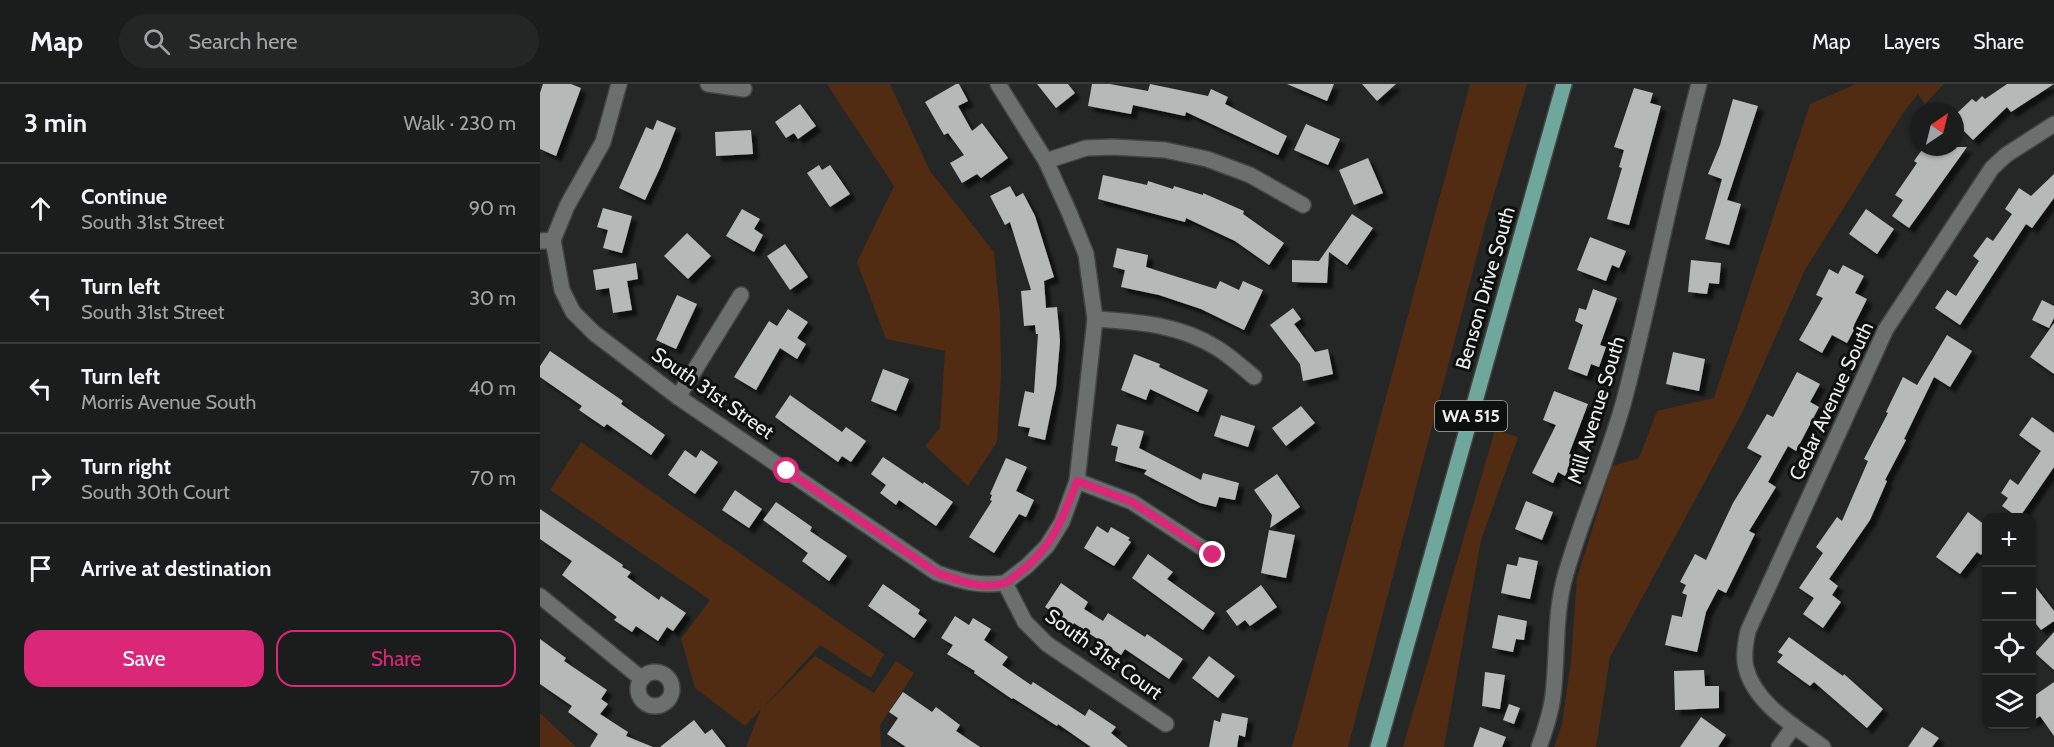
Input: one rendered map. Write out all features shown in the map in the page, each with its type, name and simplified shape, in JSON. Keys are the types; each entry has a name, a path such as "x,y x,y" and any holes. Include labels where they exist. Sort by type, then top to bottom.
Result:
{"main road":[{"name":"Benson Drive South","path":"1378,747 1564,84"}],"street":[{"path":"546,241 603,142 619,84"},
{"path":"708,84 744,89"},
{"path":"998,84 1046,161 1086,254 1095,319 1077,481 1062,522 1047,546 1028,566 1005,583"},
{"name":"Mill Avenue South","path":"1539,747 1548,724 1553,695 1556,628 1565,575 1624,400 1651,294 1678,162 1699,84"},
{"name":"Cedar Avenue South","path":"1823,747 1763,699 1753,684 1746,669 1744,651 1748,632 1886,329 1992,168 2006,155 2054,124"},
{"path":"1046,161 1086,148 1165,150 1208,159 1250,175 1303,205"},
{"name":"South 31st Street","path":"546,241 562,290 573,312 594,333 678,397 937,573 973,584 1005,583"},
{"path":"678,397 741,295"},
{"path":"1095,319 1153,323 1182,331 1217,348 1254,377"},
{"path":"1077,481 1132,502 1213,555"},
{"name":"South 31st Court","path":"1005,583 1025,622 1047,644 1166,724"},
{"path":"540,596 642,679"},
{"path":"1779,747 1794,726"}],"shaded area":[{"path":"827,84 890,84 930,171 994,252 1000,314 1001,374 997,442 968,486 925,446 940,428 945,351 886,339 857,262 894,186"},
{"path":"1470,84 1527,84 1486,221 1348,747 1292,747"},
{"path":"1856,84 1944,84 1927,102 1924,102 1918,94 1910,102 1805,270 1742,413 1610,657 1596,747 1554,747 1562,724 1571,662 1577,578 1612,466 1639,458 1657,411 1714,398 1810,104"},
{"path":"1495,430 1518,437 1481,540 1444,747 1403,747"},
{"path":"581,442 884,654 871,678 820,645 762,709 815,656 874,693 896,661 914,673 880,725 881,747 746,747 761,709 745,726 695,688 681,639 710,600 550,490"},
{"path":"540,713 576,747 540,747"}],"building":[{"path":"543,84 571,84 581,88 556,156 540,149 540,93"},
{"path":"959,84 968,101 958,106 972,131 982,123 1008,158 981,178 977,174 962,183 950,163 964,155 948,133 944,135 925,102"},
{"path":"1037,84 1068,84 1075,93 1056,108"},
{"path":"1092,84 1110,84 1148,91 1150,84 1208,96 1211,89 1228,97 1225,104 1287,136 1278,155 1186,112 1185,116 1133,105 1131,114 1088,106"},
{"path":"1287,84 1334,84 1327,101"},
{"path":"1362,84 1396,84 1377,101"},
{"path":"2007,84 2054,84 2011,112 2007,107 1973,140 1964,131 1964,107 1972,99 1976,102 1982,96 1985,99"},
{"path":"1634,88 1653,93 1650,103 1661,106 1629,225 1607,219 1622,168 1619,167 1624,150 1614,147"},
{"path":"1733,99 1758,106 1727,200 1741,204 1729,245 1705,239 1722,179 1708,174 1720,145"},
{"path":"800,104 816,126 798,139 794,133 786,138 775,122"},
{"path":"657,120 676,128 645,200 619,188 646,127 653,130"},
{"path":"1306,124 1340,139 1328,165 1294,150"},
{"path":"751,130 753,154 716,156 715,132"},
{"path":"1918,156 1961,156 1909,228 1892,216 1903,200 1895,195 1917,163 1914,161"},
{"path":"1368,158 1383,193 1354,205 1339,170"},
{"path":"819,165 822,170 830,165 850,194 830,207 807,173"},
{"path":"2054,174 2054,198 2032,228 2026,224 1960,325 1935,308 1947,290 1956,296 1979,261 1973,256 1987,237 1993,241 2012,214 2005,209 2019,188 2031,196"},
{"path":"1103,175 1147,185 1148,181 1173,189 1174,186 1203,195 1203,193 1244,211 1243,214 1284,243 1269,265 1235,241 1186,218 1185,222 1098,199"},
{"path":"1010,186 1016,197 1023,193 1035,216 1054,277 1044,281 1046,308 1057,307 1060,341 1056,387 1045,440 1028,436 1030,428 1018,426 1025,391 1034,393 1038,334 1036,334 1035,325 1024,326 1021,291 1031,290 1010,222 1005,225 990,196"},
{"path":"603,208 632,216 622,253 603,248 608,230 597,227"},
{"path":"742,209 760,219 754,229 763,235 754,252 726,236"},
{"path":"1866,209 1894,229 1877,254 1849,234"},
{"path":"1352,214 1373,228 1347,265 1329,252 1327,283 1292,282 1292,260 1319,261"},
{"path":"687,233 711,256 688,279 664,256"},
{"path":"1590,237 1626,251 1619,268 1612,265 1606,281 1577,270"},
{"path":"785,244 808,277 790,290 767,256"},
{"path":"1117,248 1148,255 1146,267 1216,289 1220,281 1239,290 1243,281 1263,290 1244,330 1201,309 1159,295 1121,287 1125,270 1113,267"},
{"path":"1691,260 1721,263 1719,284 1709,283 1707,294 1688,292"},
{"path":"636,263 638,279 627,281 632,310 613,313 609,288 596,290 593,270"},
{"path":"1843,265 1864,276 1855,293 1867,299 1847,343 1832,335 1822,353 1799,340 1823,298 1816,295 1829,269 1838,274"},
{"path":"1593,289 1617,298 1600,345 1606,347 1599,367 1591,364 1587,376 1568,369 1583,325 1575,321 1579,308 1586,310"},
{"path":"677,295 697,304 676,349 656,340"},
{"path":"2042,300 2054,306 2054,318 2049,328 2032,320"},
{"path":"1293,308 1301,319 1294,324 1315,352 1328,349 1333,374 1303,381 1300,364 1270,325"},
{"path":"788,309 808,322 797,338 806,344 797,359 780,348 756,390 734,377 769,321 777,326"},
{"path":"2054,323 2054,374 2030,357"},
{"path":"1947,335 1972,351 1950,387 1934,377 1885,480 1887,481 1870,520 1829,579 1838,586 1832,595 1841,602 1823,628 1803,614 1814,598 1799,588 1823,553 1816,547 1837,517 1842,521 1868,461 1864,459 1888,413 1886,412 1903,377 1917,385"},
{"path":"550,351 623,401 621,404 665,435 651,455 607,424 604,427 579,410 582,406 540,377 540,366"},
{"path":"1673,352 1705,359 1699,391 1666,384"},
{"path":"1134,354 1160,364 1159,367 1208,390 1198,412 1150,389 1146,400 1121,390"},
{"path":"883,369 909,379 896,411 871,401"},
{"path":"1797,372 1820,384 1810,402 1819,407 1796,451 1788,446 1768,482 1776,487 1749,531 1755,534 1726,593 1718,589 1706,612 1697,652 1665,645 1672,615 1682,617 1687,595 1682,593 1686,585 1680,582 1695,554 1706,560 1733,503 1762,456 1747,448 1767,414 1773,417"},
{"path":"1554,391 1588,404 1569,454 1575,456 1565,476 1558,472 1553,483 1532,473 1556,425 1543,420"},
{"path":"790,395 842,432 846,427 866,441 851,462 842,456 838,462 775,417"},
{"path":"1301,406 1315,423 1286,446 1272,428"},
{"path":"1221,415 1255,426 1248,447 1214,436"},
{"path":"2032,417 2054,433 2054,467 2022,513 2012,513 2002,506 2008,498 2001,493 2010,479 2018,485 2041,451 2019,435"},
{"path":"1117,424 1144,431 1139,448 1201,480 1203,473 1239,483 1235,500 1219,497 1216,507 1200,503 1144,474 1147,470 1115,461 1118,447 1111,445"},
{"path":"685,450 696,458 701,450 718,462 695,494 668,475"},
{"path":"883,457 953,502 936,526 899,500 896,505 880,493 886,485 871,474"},
{"path":"1006,458 1027,467 1016,491 1034,500 1026,517 1019,514 994,553 969,537 992,501 990,494"},
{"path":"1277,474 1300,507 1270,528 1272,515 1254,490"},
{"path":"735,490 762,509 749,528 722,510"},
{"path":"1526,501 1553,512 1542,540 1515,529"},
{"path":"776,502 812,527 810,531 847,556 829,581 802,561 808,553 763,520"},
{"path":"540,509 623,565 622,567 631,572 627,577 659,600 661,596 686,613 673,631 667,627 658,641 636,626 632,632 614,620 617,617 562,575 572,561 540,539"},
{"path":"1968,512 1982,523 1982,553 1981,555 1977,552 1960,574 1936,557"},
{"path":"1097,526 1108,533 1111,527 1130,538 1128,540 1131,542 1114,566 1084,548"},
{"path":"1269,530 1295,535 1286,578 1261,573"},
{"path":"1148,554 1173,572 1167,579 1215,613 1203,630 1132,578"},
{"path":"1519,557 1538,561 1530,599 1501,593 1507,564 1517,566"},
{"path":"1061,583 1088,602 1084,609 1103,621 1108,613 1145,637 1147,634 1183,659 1169,679 1125,649 1121,655 1074,623 1072,626 1045,607"},
{"path":"883,584 920,610 918,614 927,620 914,638 868,606"},
{"path":"1261,585 1277,607 1250,626 1245,620 1237,626 1226,611"},
{"path":"2036,588 2054,611 2054,621 2041,630 2036,624"},
{"path":"1498,615 1527,621 1524,640 1516,639 1513,652 1492,648"},
{"path":"955,616 969,625 973,618 991,629 984,640 1008,657 1002,665 1031,685 1033,682 1085,716 1089,709 1116,727 1111,733 1128,747 1091,747 1058,724 1057,726 1012,699 974,673 975,671 947,654 953,645 941,638"},
{"path":"2054,632 2054,670 2036,652"},
{"path":"1789,637 1843,676 1844,674 1883,709 1867,728 1814,682 1810,686 1777,662 1783,655 1778,652"},
{"path":"540,639 566,658 564,661 607,690 601,699 608,704 600,714 628,732 626,736 653,747 590,747 598,734 568,712 572,706 540,684"},
{"path":"1209,656 1235,676 1218,698 1192,678"},
{"path":"1704,670 1705,686 1719,686 1719,708 1675,710 1674,671"},
{"path":"1485,672 1505,675 1500,709 1482,706"},
{"path":"2054,682 2054,736 2040,716 2036,719 2036,695"},
{"path":"903,692 932,712 936,707 960,725 956,731 980,747 906,747 887,734 898,718 889,712"},
{"path":"1509,704 1520,708 1514,724 1503,720"},
{"path":"1222,713 1248,718 1245,737 1239,735 1237,747 1209,747 1214,720 1220,722"},
{"path":"1701,717 1726,735 1718,747 1680,747"},
{"path":"694,720 705,734 712,729 726,747 660,747"},
{"path":"1480,727 1506,737 1502,747 1473,747"},
{"path":"1922,727 1939,738 1932,747 1908,747"}],"route":[{"path":"787,471 937,573 965,583 982,585 1005,583 1028,566 1047,546 1062,522 1077,481 1132,502 1213,555"}]}
